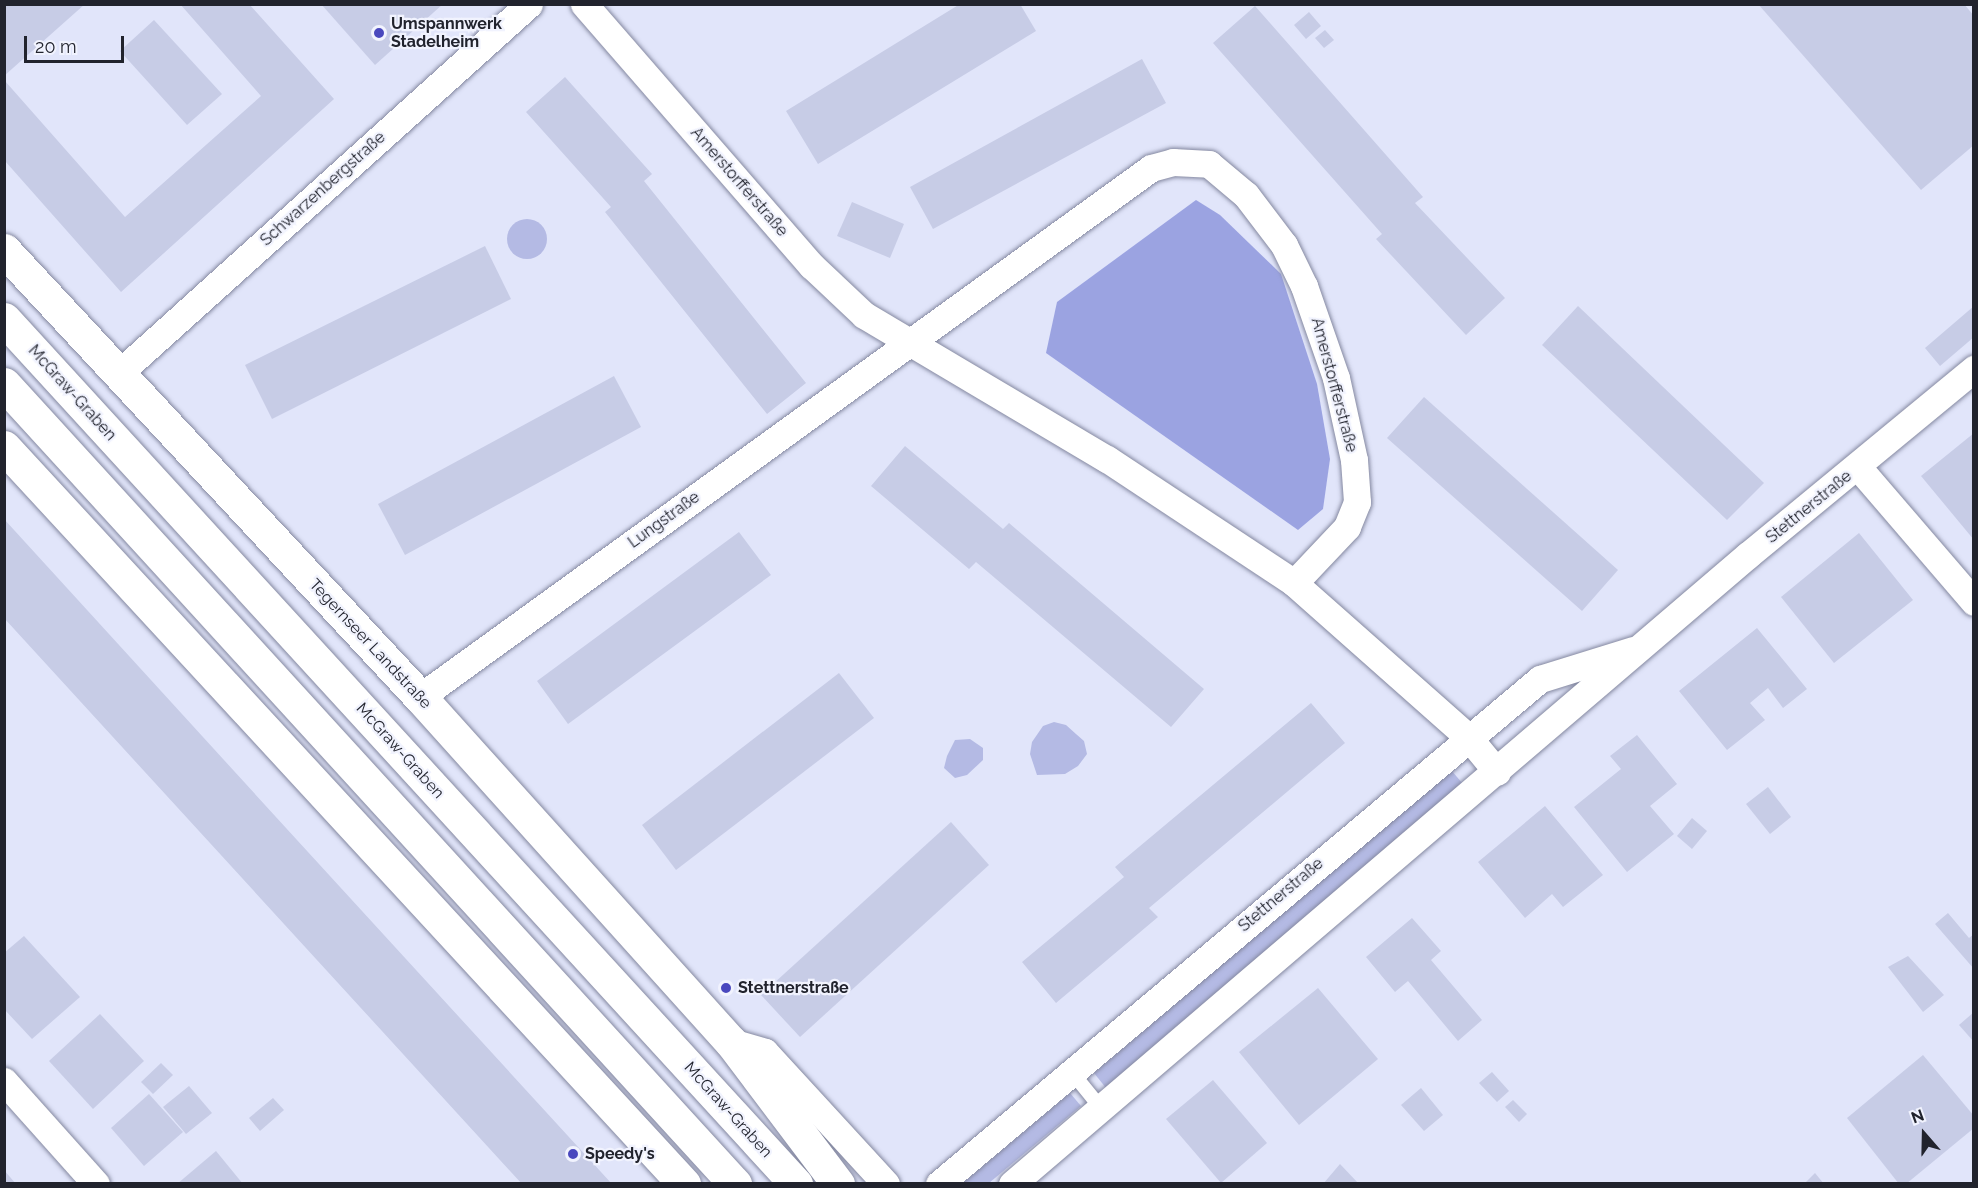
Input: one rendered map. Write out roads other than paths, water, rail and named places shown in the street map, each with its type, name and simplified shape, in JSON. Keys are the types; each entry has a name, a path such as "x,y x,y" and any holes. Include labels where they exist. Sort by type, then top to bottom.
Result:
{"main road":[{"name":"Tegernseer Landstraße","path":"8,253 420,697 731,1042 838,1184"},
{"name":"McGraw-Graben","path":"4,319 796,1184"},
{"path":"4,384 735,1184"},
{"path":"4,447 684,1184"}],"street":[{"name":"Schwarzenbergstraße","path":"118,374 529,4"},
{"name":"Amerstorfferstraße","path":"584,4 812,266 864,315 1107,459 1294,583 1469,738 1497,772"},
{"name":"Amerstorfferstraße","path":"908,343 1151,168 1173,162 1209,164 1246,195 1284,245 1304,286 1336,378 1354,460 1357,502 1347,527 1294,583"},
{"name":"Lungstraße","path":"420,697 908,343"},
{"name":"Stettnerstraße","path":"1012,1184 1645,646 1748,555 1858,467 1974,369"},
{"path":"1858,467 1974,602"},
{"name":"Stettnerstraße","path":"939,1184 1540,679 1645,646"},
{"path":"731,1042 765,1052 869,1170 886,1184"},
{"path":"4,1081 96,1184"}],"lane":[{"path":"1071,1071 1101,1108"}],"place":[{"name":"Umspannwerk Stadelheim","path":"379,33"},
{"name":"Stettnerstraße","path":"726,988"},
{"name":"Speedy's","path":"573,1154"}]}
